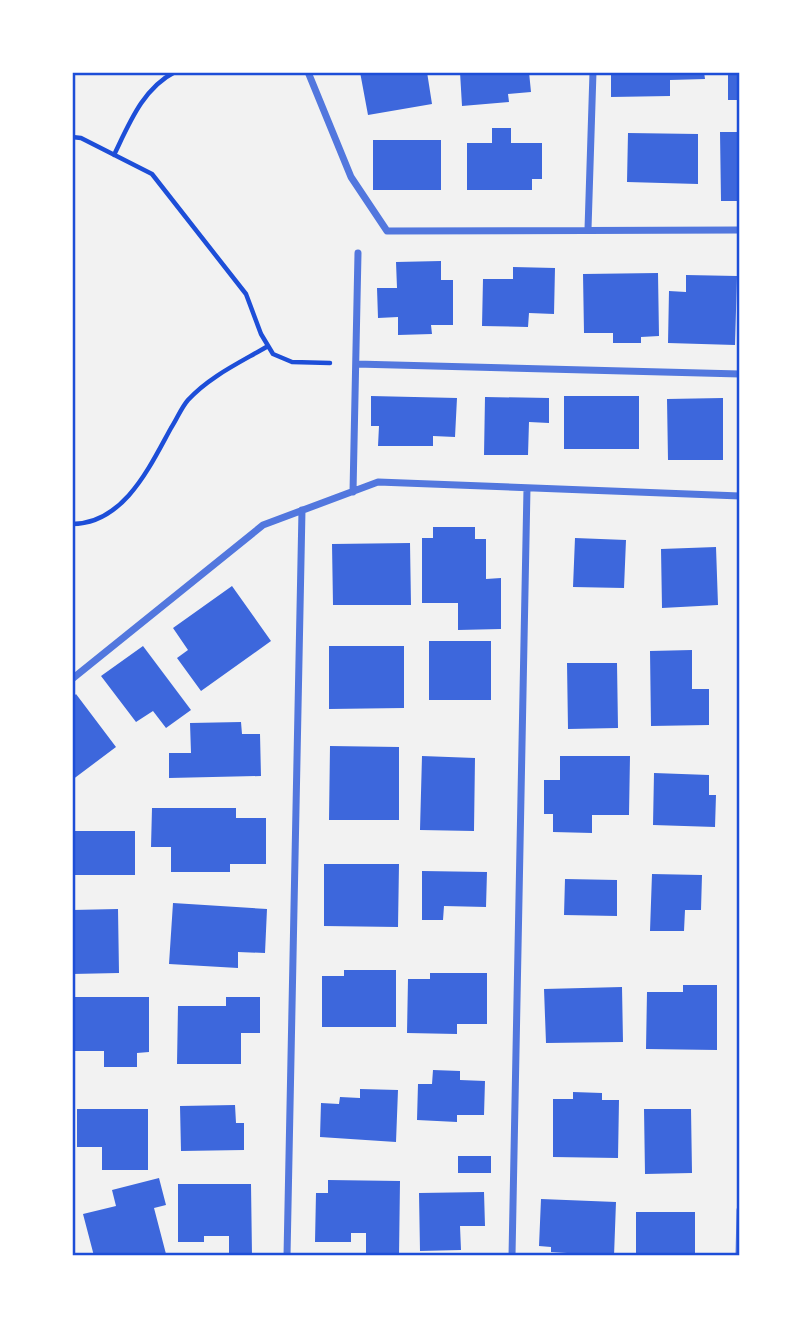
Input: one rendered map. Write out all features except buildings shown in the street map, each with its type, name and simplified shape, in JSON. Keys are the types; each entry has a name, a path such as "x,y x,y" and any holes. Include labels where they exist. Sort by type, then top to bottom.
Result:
{"street":[{"path":"308,72 351,177 387,231 740,230"},
{"path":"587,229 593,72"},
{"path":"353,492 358,253"},
{"path":"356,364 740,374"},
{"path":"72,679 263,525 378,482 740,496"},
{"path":"512,1256 527,488"},
{"path":"287,1256 302,510"},
{"path":"739,1256 740,1210"}],"path":[{"path":"114,155 146,96 175,72"},
{"path":"72,137 81,138 152,174 246,294 273,354 292,362 356,364"},
{"path":"72,524 80,524 112,511 127,497 150,466 185,403 219,374 268,346"}]}
